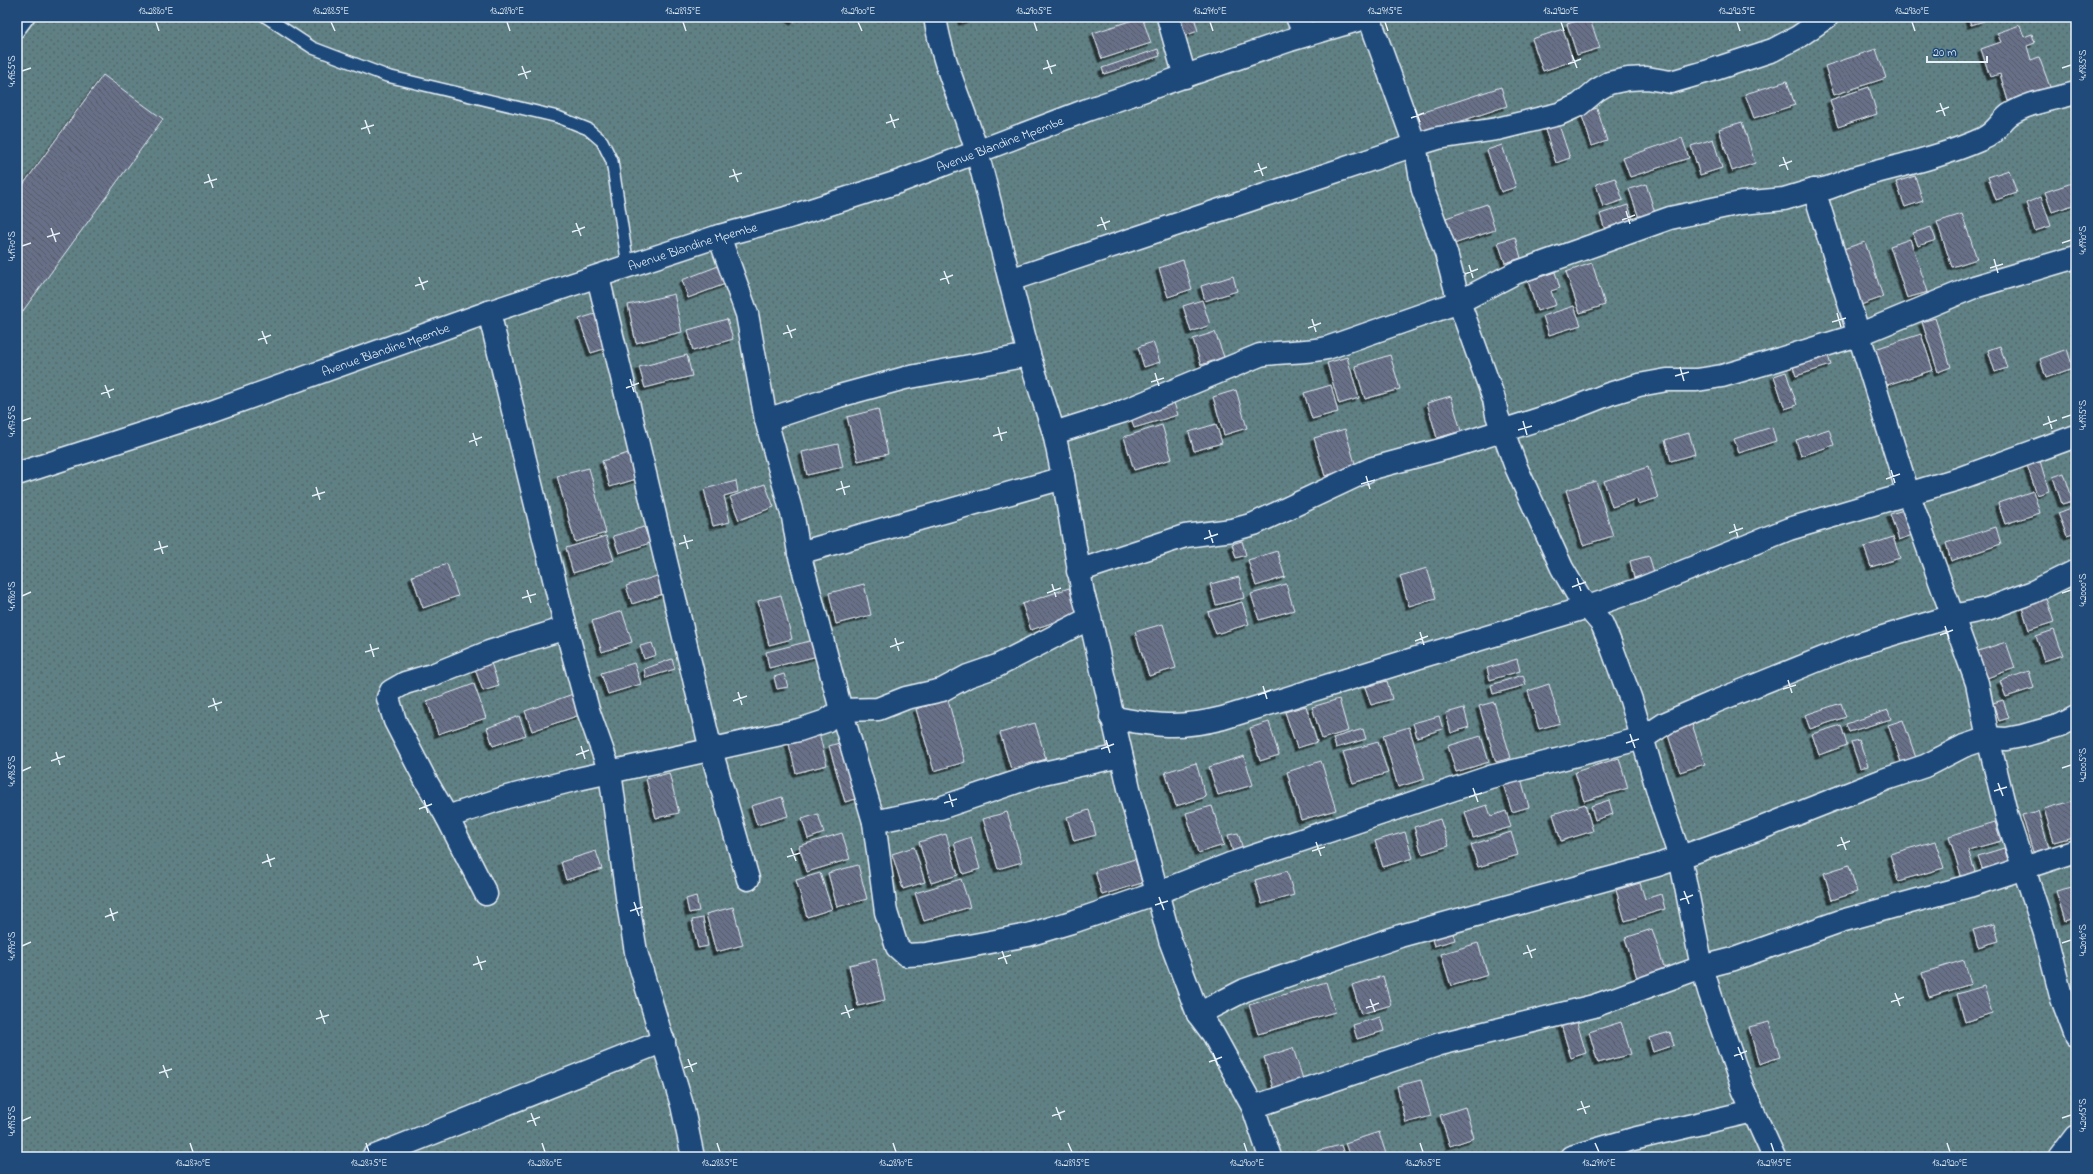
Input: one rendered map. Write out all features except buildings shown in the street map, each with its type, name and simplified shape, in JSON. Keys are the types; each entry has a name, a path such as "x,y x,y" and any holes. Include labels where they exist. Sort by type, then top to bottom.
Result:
{"street":[{"path":"935,17 945,60 968,121 977,152 1029,355 1054,433 1064,476 1078,571 1090,618 1111,716 1156,893 1170,940 1198,1014 1213,1034 1253,1107 1270,1157"},
{"path":"1168,17 1185,77"},
{"name":"Avenue Blandine Mpembe","path":"17,474 200,414 489,312 719,236 786,218 898,182 1087,110 1185,77 1301,26 1369,17"},
{"path":"1369,17 1415,144 1423,190 1446,252 1459,302 1494,399 1502,429 1516,467 1569,582 1602,624 1643,738 1663,808 1680,857 1702,967 1731,1056 1753,1111 1774,1157"},
{"path":"1010,280 1415,144 1438,138 1497,129 1559,114 1579,105 1597,90 1609,83 1628,79 1647,78 1671,82 1709,72 1773,50 1798,37 1827,17"},
{"path":"1054,433 1124,411 1260,356 1281,352 1306,352 1327,348 1459,302 1515,273 1670,218 1741,203 1784,199 1814,190 1823,191 1831,186 1854,178 1943,154 1993,133 2005,119 2017,111 2076,93"},
{"path":"1814,190 1908,493 1977,683 1988,738 2007,817 2045,933 2061,996 2076,1036"},
{"path":"719,236 746,314 766,420 793,517 799,553 841,710 874,822 886,912 897,946 906,955 926,954 1028,934 1075,921 1156,893 1237,861 1490,777 1643,738 1666,723 1781,674 1853,646 1953,616 1987,609 2009,601 2076,571"},
{"path":"1078,571 1185,536 1232,530 1254,524 1373,468 1571,409 1639,385 1667,380 1697,380 1722,376 1858,335 1974,287 2076,257"},
{"path":"598,277 711,750 748,879"},
{"path":"489,312 566,628 588,710 610,772 636,952 682,1105 692,1157"},
{"path":"766,420 839,396 905,378 1029,355"},
{"path":"1111,716 1161,726 1197,724 1223,718 1588,607 1640,589 1789,529 1958,479 2076,436"},
{"path":"799,553 1053,481 1064,476"},
{"path":"447,817 507,797 610,772 711,750 826,721 841,710 878,708 906,698 942,690 968,676 998,666 1090,618"},
{"path":"486,894 447,817 426,781 395,721 388,698 391,691 406,683 432,675 489,652 566,628"},
{"path":"1198,1014 1245,990 1400,936 1658,865 1886,779 1925,766 1964,746 1988,738 2006,739 2022,736 2061,725 2076,717"},
{"path":"874,822 940,808 1043,773 1121,756"},
{"path":"1253,1107 1440,1044 1594,1006 1702,967 1734,959 1841,922 1903,905 2076,851"},
{"path":"373,1157 664,1041"},
{"path":"1571,1157 1633,1139 1753,1111"},
{"path":"2060,1157 2076,1136"}],"lane":[{"path":"17,33 29,17"},
{"path":"266,17 313,48 387,76 558,117 588,129 602,141 612,161 628,266"}],"green space":[{"path":"17,17 2076,17 2076,1157 17,1157"}]}
